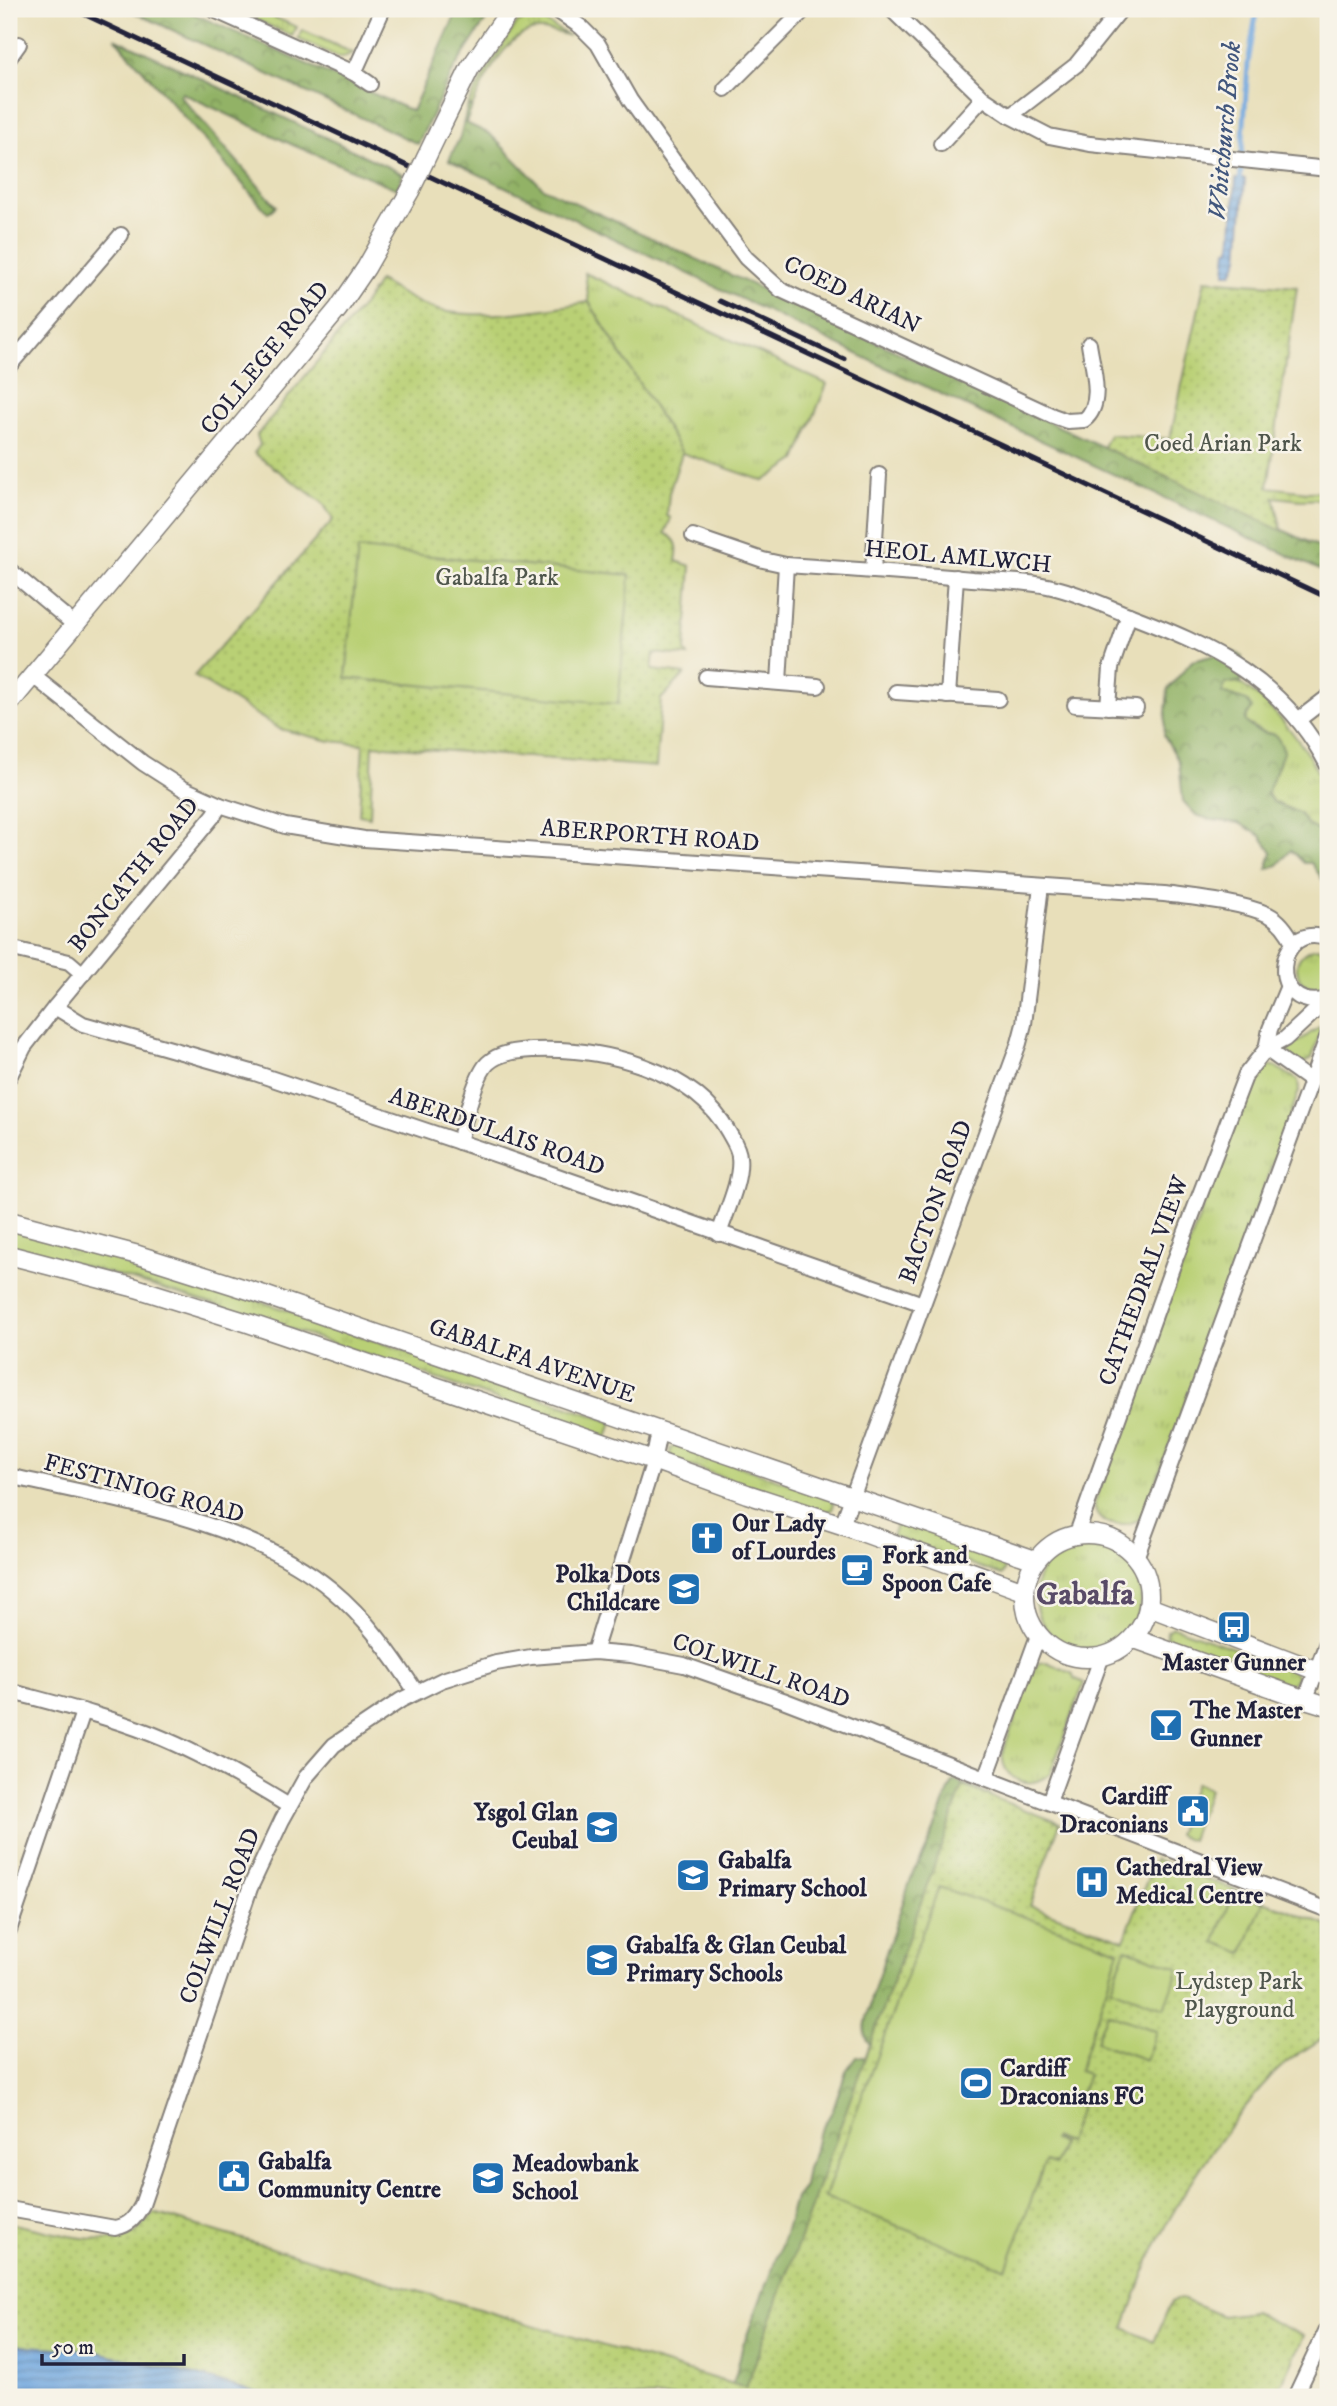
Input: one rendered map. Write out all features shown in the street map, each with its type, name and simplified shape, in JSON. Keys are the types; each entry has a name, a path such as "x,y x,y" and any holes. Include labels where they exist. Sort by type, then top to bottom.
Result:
{"street":[{"path":"212,9 354,73 370,84"},
{"path":"354,73 383,9"},
{"name":"COLLEGE ROAD","path":"9,704 342,304 410,191 470,68 510,9"},
{"name":"COED ARIAN","path":"555,9 581,27 598,44 630,100 746,258 781,289 1067,421 1084,420 1093,409 1096,395 1089,345"},
{"path":"725,89 805,9"},
{"path":"891,9 984,98 1010,116 1049,136 1328,169"},
{"path":"1010,116 1076,65 1121,9"},
{"path":"9,58 19,44"},
{"path":"941,144 984,98"},
{"path":"9,366 121,235"},
{"path":"873,571 879,475"},
{"name":"HEOL AMLWCH","path":"693,536 786,565 956,577 1056,588 1184,637 1228,658 1259,681 1298,720 1310,733 1328,766"},
{"path":"779,682 786,565"},
{"path":"9,570 75,625"},
{"path":"948,696 956,577"},
{"path":"1108,707 1111,668 1129,615"},
{"name":"ABERPORTH ROAD","path":"32,675 156,772 182,788 220,805 285,826 364,839 1164,894 1230,904 1269,915 1285,928 1294,944"},
{"path":"706,677 818,686"},
{"path":"896,692 998,699"},
{"path":"1298,720 1328,697"},
{"path":"1075,705 1136,708"},
{"name":"BONCATH ROAD","path":"9,1077 24,1047 55,1007 220,805"},
{"name":"BACTON ROAD","path":"842,1525 1024,1024 1041,886"},
{"path":"1328,939 1314,936 1294,944 1284,959 1284,978 1288,986 1301,998 1310,1001 1328,999"},
{"name":"BONCATH ROAD","path":"9,948 69,962 83,974"},
{"name":"CATHEDRAL VIEW","path":"1266,1049 1270,1029 1288,986"},
{"name":"CATHEDRAL VIEW","path":"1076,1536 1130,1383 1246,1074 1266,1049 1285,1040 1328,999"},
{"name":"ABERDULAIS ROAD","path":"55,1007 83,1024 255,1073 923,1304"},
{"path":"1136,1559 1328,1035"},
{"path":"459,1142 480,1074 487,1063 496,1057 514,1051 555,1049 627,1060 652,1070 706,1102 721,1117 740,1155 739,1171 719,1234"},
{"path":"1266,1049 1311,1081"},
{"name":"GABALFA AVENUE","path":"9,1221 138,1255 258,1293 1035,1560"},
{"path":"9,1255 136,1288 248,1323 842,1525 1024,1591"},
{"path":"594,1652 653,1460 659,1432"},
{"name":"FESTINIOG ROAD","path":"9,1476 139,1506 206,1525 278,1554 331,1589 360,1617 383,1643 416,1692"},
{"path":"1094,1535 1127,1548 1147,1581 1149,1607 1143,1627 1135,1639 1124,1648 1102,1656 1072,1656 1058,1650 1039,1633 1028,1613 1024,1591 1035,1560 1061,1540 1076,1536 1094,1535"},
{"path":"1149,1607 1322,1673"},
{"path":"986,1778 1039,1633"},
{"path":"1135,1639 1328,1706"},
{"path":"1306,1698 1322,1673 1328,1640"},
{"name":"COLWILL ROAD","path":"9,2209 115,2228 134,2220 142,2205 250,1888 289,1806 317,1762 334,1745 416,1692 456,1675 496,1663 594,1652 664,1660 717,1676 1328,1910"},
{"path":"1049,1802 1102,1656"},
{"path":"9,1691 127,1725 190,1751 289,1806"},
{"path":"9,1930 83,1712"},
{"path":"1295,2397 1328,2327"}],"green space":[{"path":"127,9 183,9 412,111 455,16 438,9 493,9 454,69 418,144"},
{"path":"232,9 255,9 297,27 292,36"},
{"path":"532,16 569,36 538,30 521,35 498,58 472,107 468,105 517,23"},
{"path":"302,30 353,53 338,57 298,39"},
{"path":"115,38 403,174 397,189 293,145 182,93 180,96 276,206 268,213"},
{"path":"468,105 472,107 466,123 490,134 543,188 1328,551 1328,574 449,160 460,137"},
{"path":"585,273 827,384 796,460 764,481 682,453 589,302"},
{"name":"Coed Arian Park","path":"1205,280 1297,287 1268,487 1308,492 1328,491 1328,499 1274,497 1282,531 1103,447 1109,434 1170,439"},
{"name":"Gabalfa Park","path":"379,281 430,307 465,314 518,312 589,302 682,453 669,493 667,516 671,518 665,533 673,538 676,544 676,561 691,566 685,651 688,656 654,653 652,670 685,674 661,699 656,767 373,745 370,817 359,815 363,744 330,741 280,729 194,676 333,520 323,503 254,453 260,445 257,435 364,304"},
{"path":"358,549 630,575 618,704 346,678"},
{"path":"1231,651 1242,656 1241,684 1225,684 1222,693 1247,701 1252,708 1245,720 1251,727 1276,735 1284,750 1267,794 1273,802 1299,813 1308,825 1323,834 1328,845 1328,887 1311,863 1304,863 1291,850 1278,865 1267,869 1272,852 1261,836 1239,823 1196,815 1183,801 1179,762 1164,735 1168,689 1192,661"},
{"path":"1237,682 1279,716 1313,764 1328,802 1328,845 1323,834 1308,825 1299,813 1273,802 1267,793 1278,765 1276,735 1250,725 1222,694 1225,684"},
{"path":"1318,948 1328,953 1328,984 1308,986 1298,974 1297,966 1307,951"},
{"path":"1322,1025 1312,1058 1304,1063 1292,1059 1288,1051 1292,1041 1298,1042"},
{"path":"1265,1066 1274,1066 1298,1080 1299,1091 1143,1517 1128,1523 1112,1524 1099,1517 1095,1502 1242,1101 1250,1085"},
{"path":"9,1229 163,1271 265,1303 612,1422 607,1438 235,1311 9,1246"},
{"path":"677,1445 831,1498 834,1503 832,1510 825,1513 671,1459 670,1449"},
{"path":"898,1520 1008,1560 1002,1575 892,1536"},
{"path":"1088,1543 1108,1547 1125,1559 1137,1576 1141,1596 1137,1616 1125,1633 1108,1645 1088,1649 1068,1645 1051,1633 1039,1616 1035,1596 1039,1576 1051,1559 1068,1547"},
{"path":"1173,1627 1293,1669 1297,1678 1292,1684 1287,1684 1170,1642 1166,1636 1167,1631"},
{"path":"1047,1662 1073,1674 1074,1678 1084,1683 1050,1774 1034,1782 1025,1782 1018,1780 1006,1769 1003,1751 1033,1670 1039,1663"},
{"path":"957,1781 990,1795 984,1819 876,2048 865,2036 876,1983 913,1872 930,1840 953,1782"},
{"path":"1195,1783 1209,1789 1191,1840 1177,1835"},
{"name":"Lydstep Park Playground","path":"963,1786 1060,1823 1030,1906 1124,1940 1155,1859 1328,1926 1328,2035 1278,2070 1237,2117 1202,2165 1159,2239 1124,2328 1154,2342 1171,2302 1176,2299 1222,2316 1253,2312 1304,2336 1276,2397 271,2397 210,2379 89,2350 9,2345 9,2223 74,2237 109,2240 135,2233 154,2213 746,2388"},
{"name":"Cardiff Draconians FC","path":"939,1887 1119,1950 1079,2071 1088,2074 1080,2095 1070,2092 1069,2095 1083,2100 1068,2142 1054,2138 1053,2140 1062,2143 1055,2165 1045,2162 1006,2269 825,2197"},
{"path":"1234,1891 1263,1902 1243,1953 1215,1942"},
{"path":"1126,1949 1179,1968 1164,2008 1111,1988"},
{"path":"1107,2013 1156,2031 1146,2060 1096,2042"},
{"path":"856,2057 863,2057 870,2062 772,2397 730,2389 742,2348 785,2235 795,2198 804,2187 818,2135 833,2110 846,2071"}],"water":[{"path":"1236,179 1245,179 1239,258 1232,273 1225,273 1227,250 1231,249"},
{"path":"9,2345 89,2350 210,2379 271,2397 9,2397"}],"waterway":[{"name":"Whitchurch Brook","path":"1240,183 1248,63 1257,9"}],"railway":[{"path":"73,9 1328,598"},
{"path":"720,301 844,359"}],"place":[{"name":"Our Lady of Lourdes","path":"707,1538"},
{"name":"Fork and Spoon Cafe","path":"857,1570"},
{"name":"Polka Dots Childcare","path":"684,1589"},
{"name":"Master Gunner","path":"1234,1627"},
{"name":"The Master Gunner","path":"1166,1725"},
{"name":"Cardiff Draconians","path":"1193,1811"},
{"name":"Ysgol Glan Ceubal","path":"602,1827"},
{"name":"Gabalfa Primary School","path":"693,1875"},
{"name":"Cathedral View Medical Centre","path":"1092,1882"},
{"name":"Gabalfa & Glan Ceubal Primary Schools","path":"602,1960"},
{"name":"Cardiff Draconians FC","path":"976,2083"},
{"name":"Gabalfa Community Centre","path":"234,2176"},
{"name":"Meadowbank School","path":"488,2178"}],"district":[{"name":"Gabalfa","path":"1085,1595"}]}
